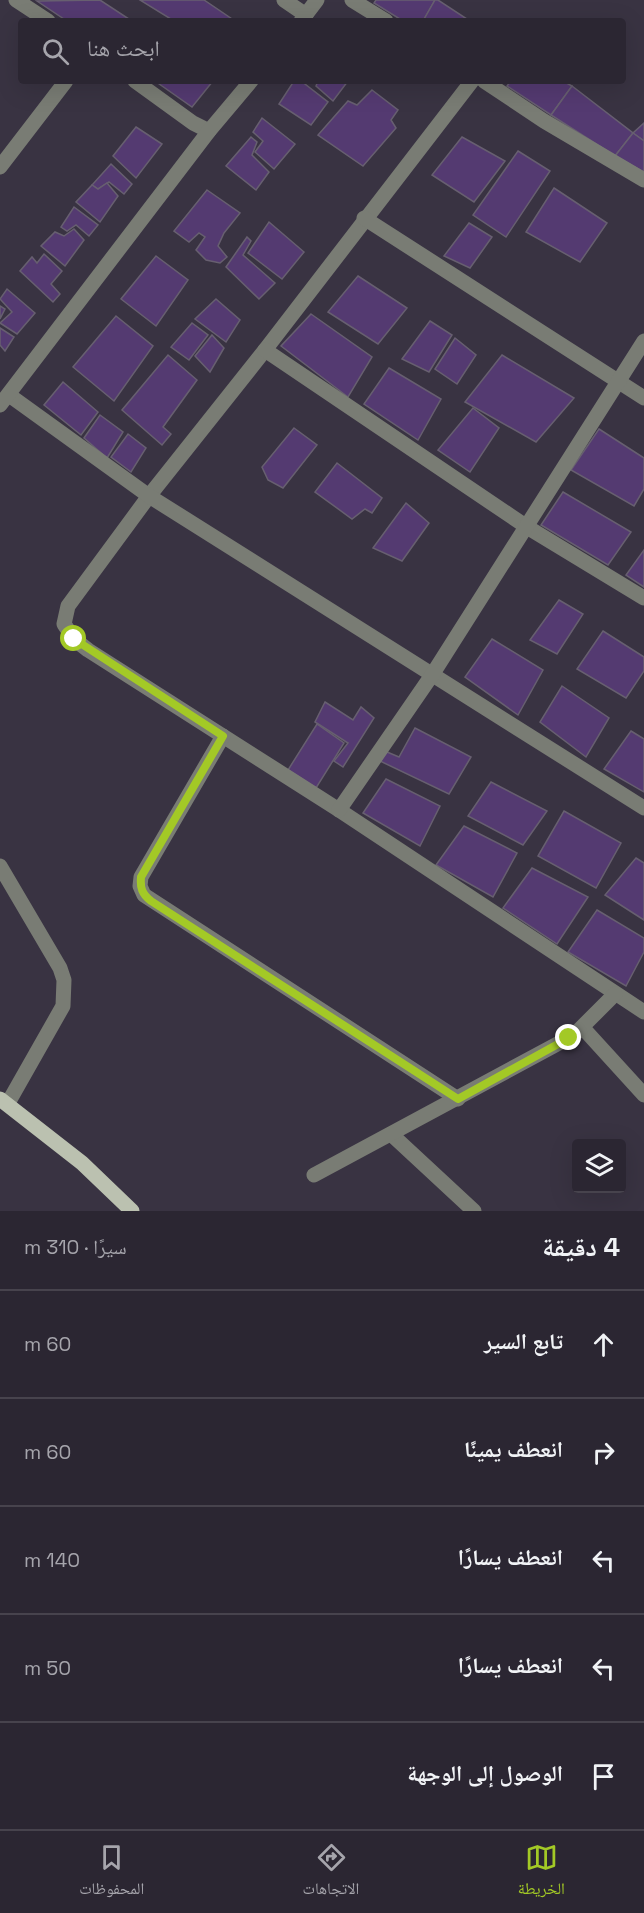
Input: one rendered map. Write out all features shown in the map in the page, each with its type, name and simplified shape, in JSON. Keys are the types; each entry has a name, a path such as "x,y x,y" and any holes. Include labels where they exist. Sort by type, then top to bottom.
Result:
{"main road":[{"path":"4,1101 82,1163 132,1211"}],"street":[{"path":"16,0 43,18"},
{"path":"284,0 303,18 317,0"},
{"path":"352,0 381,18"},
{"path":"0,167 64,84"},
{"path":"139,84 193,123 209,131"},
{"path":"248,84 209,131 5,400 149,496 644,808"},
{"path":"470,84 364,218 266,350 149,496 68,606 63,624 74,639 88,650 339,810 644,1012"},
{"path":"488,84 544,121 644,180"},
{"path":"364,218 644,398"},
{"path":"339,810 432,675 644,341"},
{"path":"266,350 527,527 644,598"},
{"path":"223,736 141,877 140,886 144,895 458,1099"},
{"path":"0,866 60,968 64,980 63,1006 4,1101"},
{"path":"314,1175 458,1099 583,1028 615,994"},
{"path":"583,1028 644,1095"},
{"path":"392,1134 474,1211"}],"building":[{"path":"100,0 127,18 62,18 37,1"},
{"path":"140,0 204,0 231,18 169,18"},
{"path":"376,0 435,0 425,18 398,18 374,3"},
{"path":"435,0 438,0 465,18 425,18"},
{"path":"159,84 211,84 192,107"},
{"path":"292,84 305,84 328,102 311,125 279,104"},
{"path":"317,84 346,84 333,101 316,86"},
{"path":"509,84 568,84 572,86 551,115 507,86"},
{"path":"572,86 633,133 615,156 551,115"},
{"path":"372,90 398,110 391,120 396,128 363,166 318,135 348,101 357,105"},
{"path":"262,118 295,144 274,169 255,152 263,141 253,132"},
{"path":"644,123 644,141 633,133"},
{"path":"136,127 162,144 136,178 113,156"},
{"path":"633,133 644,141 644,172 615,156"},
{"path":"251,137 257,142 252,155 269,172 256,190 226,166"},
{"path":"462,137 505,161 474,202 432,175"},
{"path":"518,151 550,171 506,237 473,215"},
{"path":"111,164 132,184 124,194 109,182 98,189 92,185"},
{"path":"107,183 118,196 100,222 76,202 92,185 98,189"},
{"path":"554,188 607,223 580,262 526,232"},
{"path":"207,190 240,213 224,233 218,246 227,257 220,263 206,260 196,250 205,237 199,233 189,242 174,231"},
{"path":"74,207 98,225 89,236 76,225 67,231 61,227"},
{"path":"269,222 304,252 282,279 248,253"},
{"path":"469,223 492,237 470,268 444,256"},
{"path":"74,229 84,240 65,266 41,246 55,232 64,236"},
{"path":"247,237 251,241 243,255 275,283 259,299 226,267"},
{"path":"44,254 62,271 51,284 60,294 53,302 20,271 32,257 37,263"},
{"path":"156,256 188,280 156,326 121,299"},
{"path":"358,276 407,308 378,344 328,312"},
{"path":"7,289 35,313 17,334 0,323 12,312 0,299"},
{"path":"216,299 240,320 226,342 195,319"},
{"path":"0,306 5,309 0,319"},
{"path":"311,314 372,357 348,397 281,346"},
{"path":"116,316 153,346 114,401 73,367"},
{"path":"430,321 452,335 429,372 402,359"},
{"path":"192,323 208,335 189,360 171,347"},
{"path":"0,328 14,337 5,351 0,345"},
{"path":"212,335 224,348 210,372 195,356"},
{"path":"455,338 476,355 457,384 435,369"},
{"path":"168,355 197,380 163,427 171,434 162,445 122,410"},
{"path":"502,355 574,398 536,442 465,402"},
{"path":"389,368 441,399 418,440 364,404"},
{"path":"63,382 98,412 81,435 44,405"},
{"path":"473,408 499,428 470,472 438,450"},
{"path":"100,415 123,432 107,458 84,438"},
{"path":"294,428 317,445 283,488 268,480 262,467"},
{"path":"599,429 644,458 644,489 634,506 571,470"},
{"path":"128,434 146,448 131,472 111,457"},
{"path":"337,463 382,498 372,513 365,509 352,519 315,492"},
{"path":"563,492 631,532 608,565 541,525"},
{"path":"406,503 429,523 402,561 373,548"},
{"path":"644,550 644,587 626,575"},
{"path":"559,600 583,614 557,654 530,640"},
{"path":"603,631 644,657 644,671 626,698 577,669"},
{"path":"492,639 543,670 518,715 465,677"},
{"path":"562,686 609,718 586,757 540,722"},
{"path":"325,702 353,720 361,707 374,718 343,767 334,761 348,743 315,722"},
{"path":"317,724 344,743 316,788 288,770"},
{"path":"415,728 471,757 449,794 380,761 387,752 399,757"},
{"path":"631,731 644,739 644,792 604,769"},
{"path":"386,779 440,806 420,846 363,813"},
{"path":"491,782 547,811 523,845 468,816"},
{"path":"564,811 621,843 596,888 538,856"},
{"path":"464,826 517,853 493,897 436,865"},
{"path":"636,858 644,863 644,920 605,895"},
{"path":"532,868 588,897 557,944 503,908"},
{"path":"597,910 644,938 644,952 626,986 568,952"}],"route":[{"path":"74,639 223,736 141,877 140,886 144,895 151,901 458,1099 569,1038"}]}
